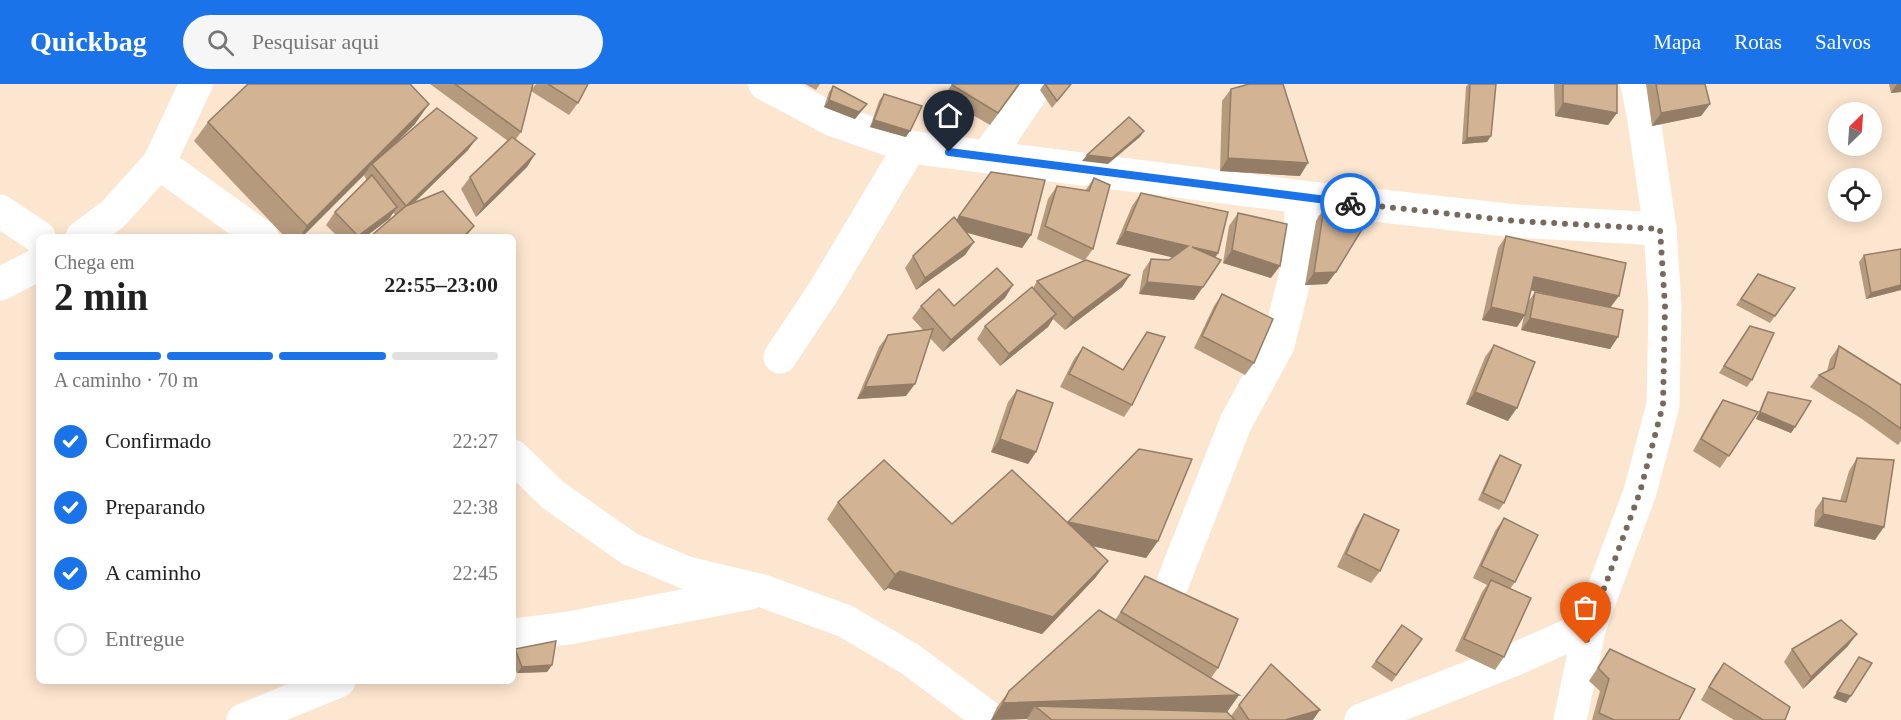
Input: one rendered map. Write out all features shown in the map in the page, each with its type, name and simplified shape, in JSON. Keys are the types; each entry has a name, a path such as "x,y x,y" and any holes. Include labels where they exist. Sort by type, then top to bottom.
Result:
{"street":[{"path":"86,234 113,213 159,163 196,84"},
{"path":"765,84 833,120 910,147 1302,197 1516,221 1660,229"},
{"path":"988,156 1037,84"},
{"path":"1570,720 1590,626 1640,492 1663,405 1665,306 1660,229 1637,84"},
{"path":"780,357 824,291 910,147"},
{"path":"159,163 258,234"},
{"path":"1173,582 1236,422 1278,345 1298,265 1302,197"},
{"path":"0,211 36,235"},
{"path":"0,284 36,266"},
{"path":"516,459 553,495 630,549 687,573 763,591 845,621 910,659 992,720"},
{"path":"516,635 569,628 763,591"},
{"path":"1361,720 1511,661 1590,626"},
{"path":"243,720 332,684"}],"building":[{"path":"248,84 410,84 429,104 307,226 208,122"},
{"path":"455,84 533,84 521,132"},
{"path":"548,84 588,84 578,103"},
{"path":"953,84 1019,84 998,113"},
{"path":"1045,84 1071,84 1057,101"},
{"path":"1249,84 1283,84 1308,163 1228,158 1231,89"},
{"path":"1470,84 1496,84 1491,136 1467,138"},
{"path":"1563,84 1617,84 1617,113 1563,103"},
{"path":"1656,84 1705,84 1710,104 1661,113"},
{"path":"833,86 867,104 859,112 829,100"},
{"path":"884,94 922,106 910,131 874,120"},
{"path":"437,108 477,138 406,206 372,164"},
{"path":"1129,117 1144,131 1112,158 1087,155"},
{"path":"512,137 535,154 484,205 470,177"},
{"path":"991,172 1045,180 1031,235 959,216"},
{"path":"372,175 397,207 361,234 356,234 335,212"},
{"path":"1094,178 1110,185 1093,249 1045,226 1057,186 1089,191"},
{"path":"443,191 474,226 466,234 373,234 406,206"},
{"path":"1141,193 1228,212 1218,253 1192,247 1221,260 1203,287 1147,282 1151,259 1169,260 1188,246 1125,231"},
{"path":"1324,208 1364,226 1336,272 1314,273"},
{"path":"1238,213 1287,224 1280,266 1232,250"},
{"path":"954,217 974,242 925,278 913,256"},
{"path":"1506,236 1626,263 1619,296 1534,277 1525,315 1491,307"},
{"path":"1901,249 1901,285 1871,293 1864,255"},
{"path":"1086,260 1130,275 1073,318 1037,281"},
{"path":"997,268 1013,285 951,340 921,306 939,289 954,306"},
{"path":"1758,274 1795,288 1775,316 1741,299"},
{"path":"1032,287 1056,314 1009,354 985,326"},
{"path":"1535,292 1623,310 1618,337 1530,318"},
{"path":"1222,294 1273,319 1254,363 1202,336"},
{"path":"1750,326 1774,333 1752,380 1724,366"},
{"path":"933,329 915,384 865,387 888,335"},
{"path":"1147,332 1165,337 1132,405 1069,374 1083,347 1123,370"},
{"path":"1494,345 1535,362 1517,408 1475,392"},
{"path":"1839,346 1901,385 1901,429 1819,375 1834,368"},
{"path":"1017,390 1053,403 1036,452 1000,439"},
{"path":"1768,392 1811,401 1795,427 1760,412"},
{"path":"1723,400 1758,412 1729,456 1701,439"},
{"path":"1139,449 1192,459 1158,541 1068,522"},
{"path":"1500,455 1521,465 1504,503 1483,493"},
{"path":"1857,458 1894,460 1884,527 1823,514 1823,498 1846,502"},
{"path":"884,460 952,524 1012,470 1108,561 1053,617 900,571 895,575 838,502"},
{"path":"1364,514 1399,530 1380,571 1346,554"},
{"path":"1504,518 1538,535 1515,582 1481,566"},
{"path":"1145,576 1238,619 1218,668 1121,612"},
{"path":"1491,580 1531,598 1504,657 1464,639"},
{"path":"1099,610 1239,695 1003,703 1009,691"},
{"path":"1841,620 1857,634 1811,677 1792,649"},
{"path":"1402,625 1422,639 1396,675 1376,661"},
{"path":"556,641 552,665 522,667 516,649"},
{"path":"1610,649 1695,689 1679,720 1614,720 1599,713 1609,679 1598,668"},
{"path":"1859,657 1872,663 1851,696 1837,692"},
{"path":"1724,663 1790,707 1785,720 1763,720 1709,687"},
{"path":"1271,664 1320,710 1285,720 1249,720 1239,705"},
{"path":"1035,706 1227,712 1235,720 1052,720"}],"way so far":[{"path":"1350,203 1516,221 1660,229 1665,306 1663,405 1640,492 1590,626 1586,644"}],"route":[{"path":"949,152 1350,203"}]}
